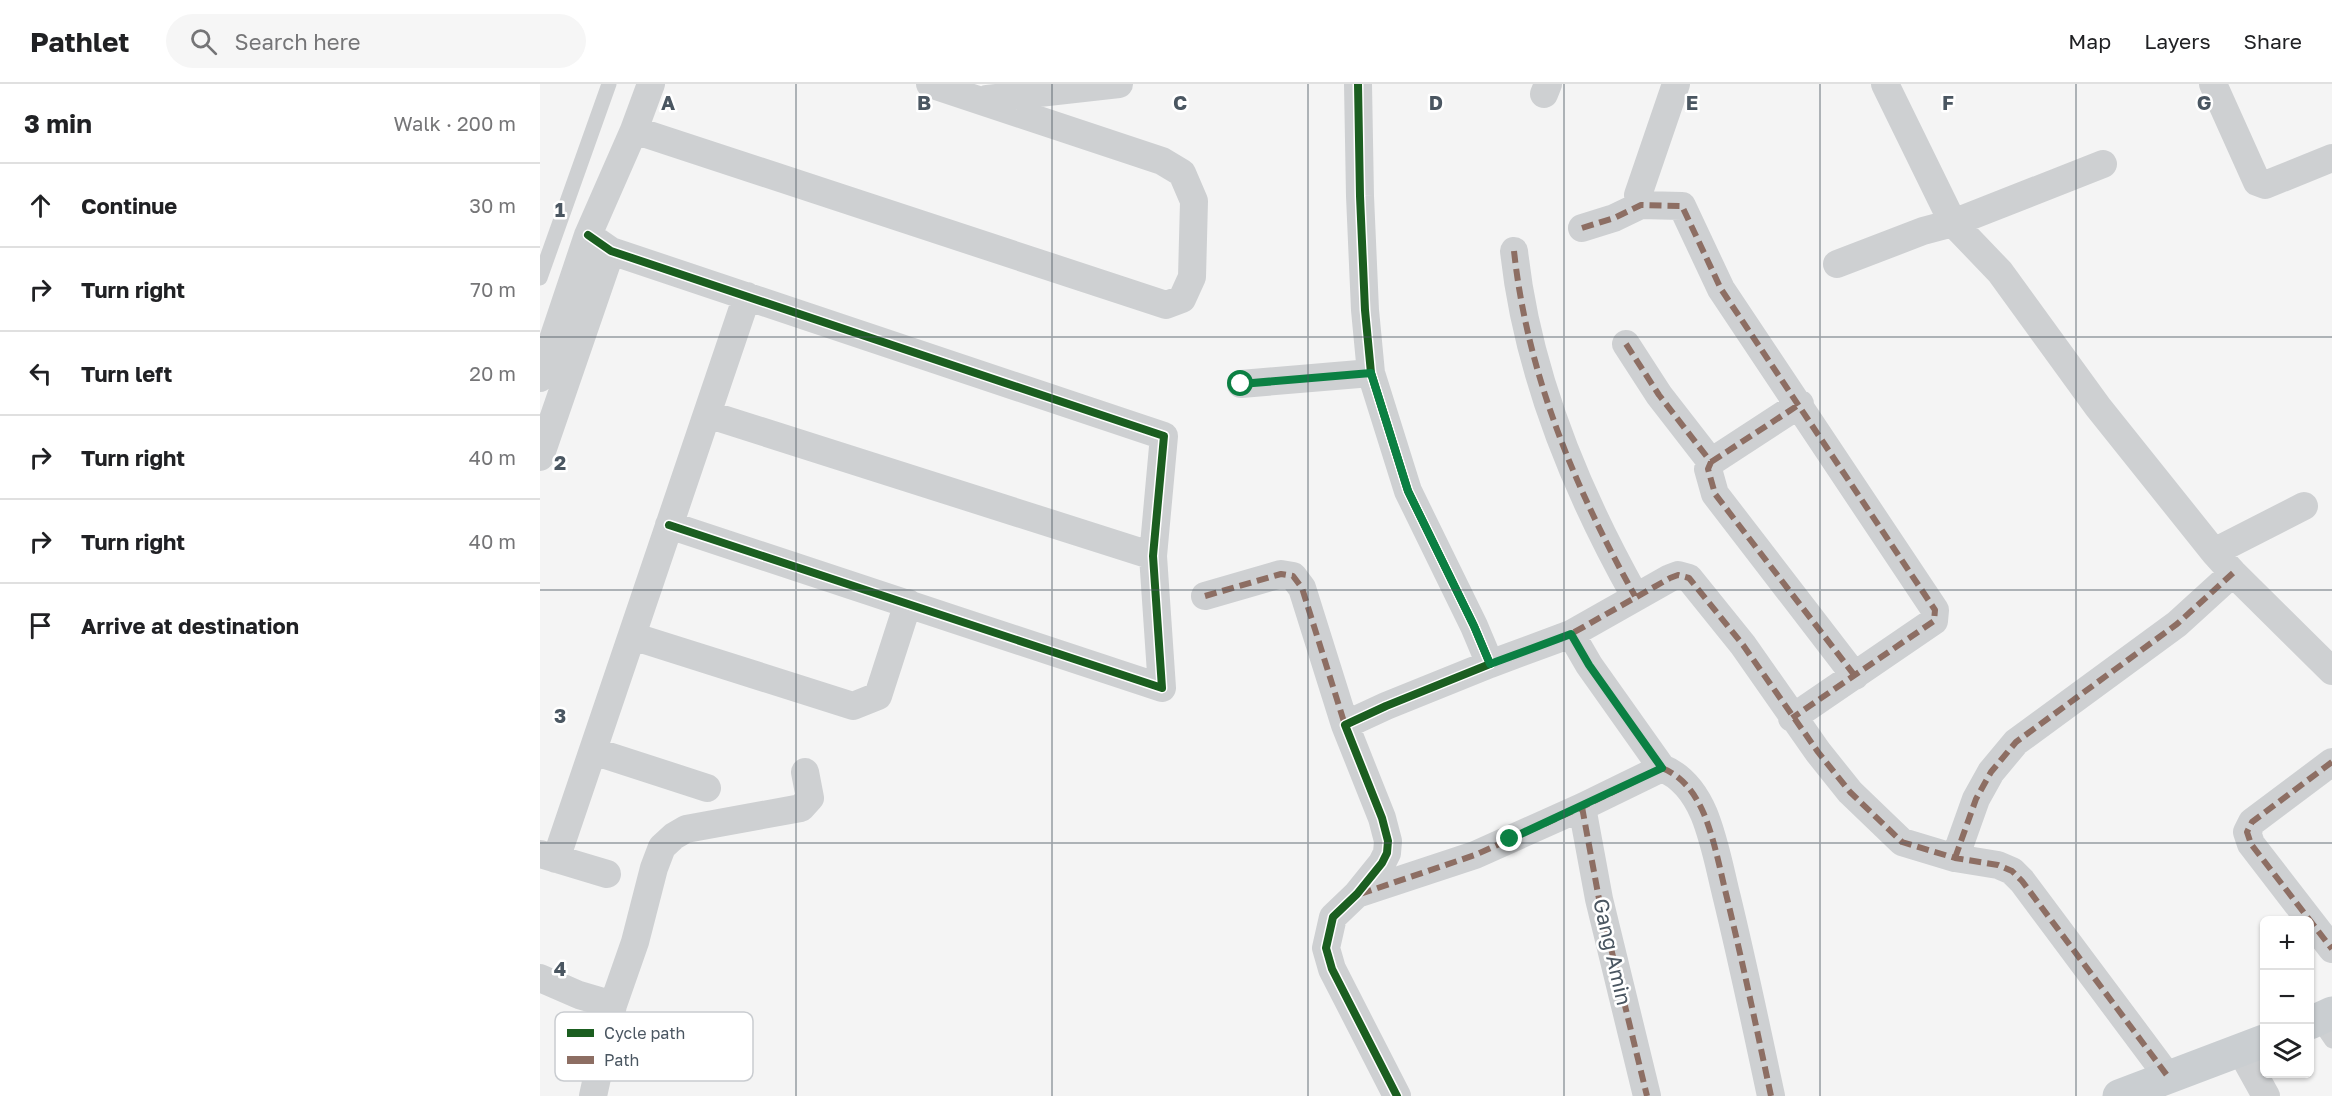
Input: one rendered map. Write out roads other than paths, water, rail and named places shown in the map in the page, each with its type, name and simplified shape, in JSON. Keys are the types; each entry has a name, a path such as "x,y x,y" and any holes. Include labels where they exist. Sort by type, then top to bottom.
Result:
{"main road":[{"path":"2119,1096 2253,1046"}],"street":[{"path":"540,457 600,243 634,130 651,84"},
{"path":"634,130 1166,305 1182,299 1192,277 1194,201 1182,173 1162,161 930,84"},
{"path":"978,100 1119,84"},
{"path":"1358,84 1360,208 1371,373 1408,491 1474,626 1490,664"},
{"path":"1641,205 1638,195 1676,84"},
{"path":"1885,84 1953,223 2000,272 2098,407 2214,552 2332,670"},
{"path":"2214,84 2257,182 2265,185 2332,158"},
{"path":"1837,264 1923,231 1953,223 2103,164"},
{"path":"1582,228 1614,218 1641,205 1679,205 1684,208 1721,289 1800,404 1935,610 1934,621 1792,718"},
{"path":"600,243 747,297 1164,435 1154,556 1162,688 669,525"},
{"path":"540,378 600,243"},
{"path":"1514,251 1518,291 1535,362 1565,453 1603,538 1635,596"},
{"path":"607,874 548,857 593,751 747,297"},
{"path":"1626,344 1659,395 1711,462"},
{"path":"1241,384 1371,373"},
{"path":"1800,404 1711,462 1708,469 1715,494 1855,676"},
{"path":"707,414 1154,556"},
{"path":"2214,552 2304,506"},
{"path":"1955,858 1981,790 1991,772 2016,742 2177,624 2233,573"},
{"path":"1205,597 1281,574 1293,576 1302,588 1345,725 1382,818 1388,841 1387,852 1382,863 1358,894 1333,918 1326,948 1332,969 1397,1096"},
{"path":"1345,725 1490,664 1571,634 1635,596 1678,574 1689,578 1743,645 1792,718 1850,792 1902,842 1955,858 1998,865 2012,871 2022,881 2169,1078"},
{"path":"632,636 854,706 878,696 908,603"},
{"path":"1571,634 1589,665 1662,768 1674,773 1685,784 1703,813 1710,832 1736,936 1771,1096"},
{"path":"593,751 708,788"},
{"path":"2332,762 2252,822 2247,832 2252,844 2332,949"},
{"path":"1358,894 1475,855 1662,768"},
{"path":"611,1012 635,942 654,868 662,848 674,836 686,829 801,808 810,798 805,772"},
{"name":"Gang Amin","path":"1582,807 1599,899 1647,1096"},
{"path":"540,978 579,995 613,1005"},
{"path":"2253,1046 2266,1096"},
{"path":"593,1096 596,1081"}],"lane":[{"path":"540,278 609,84"}]}
